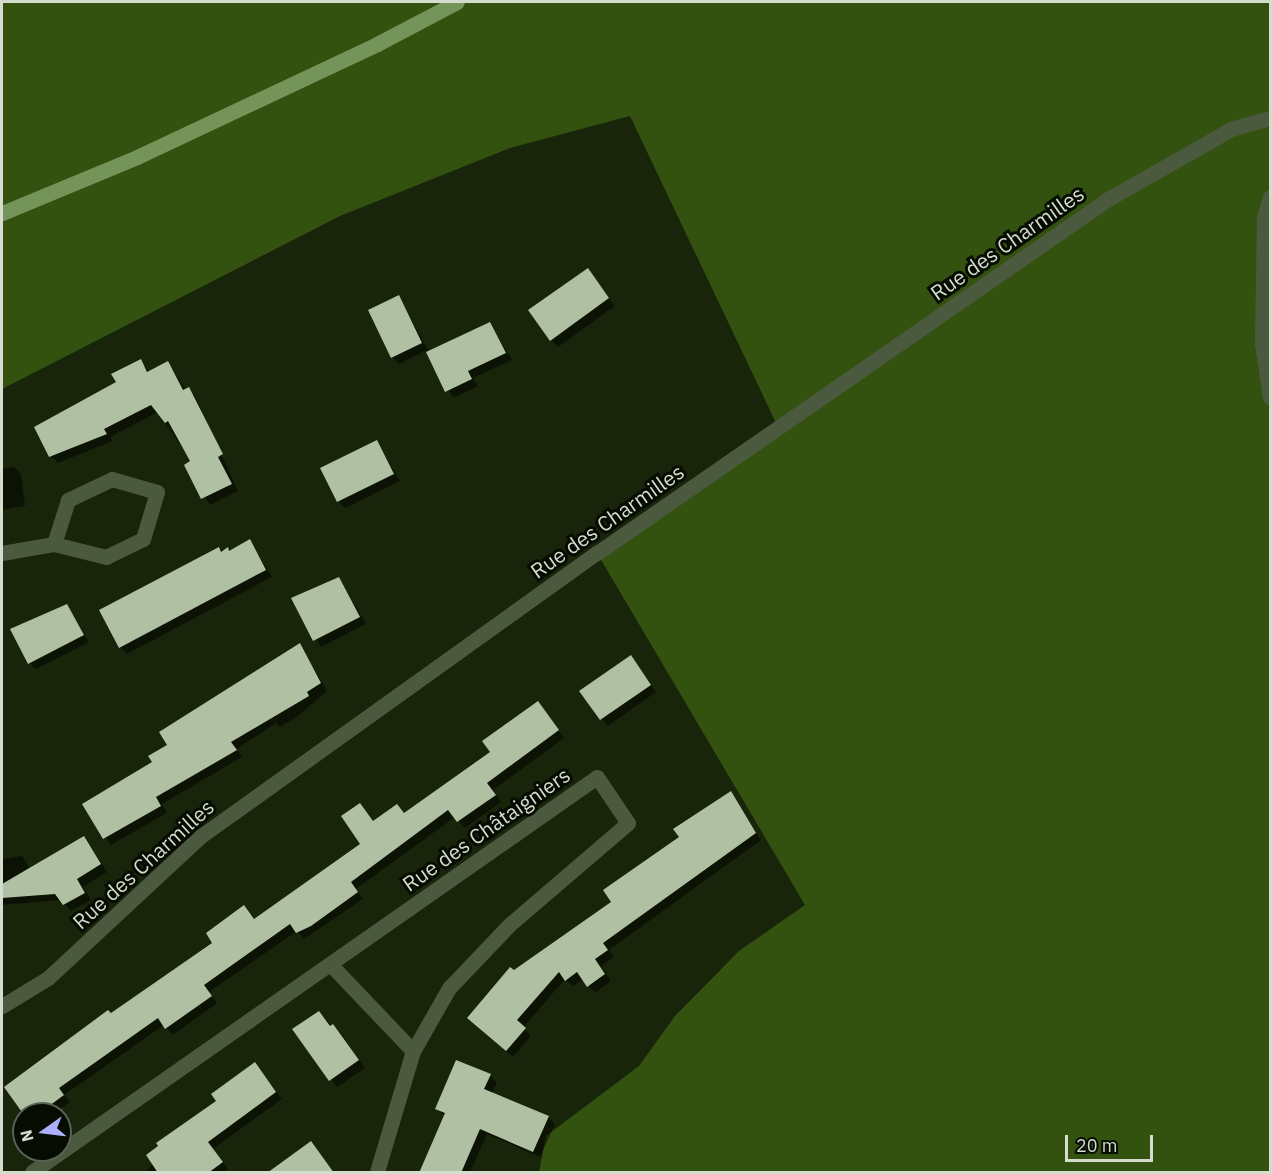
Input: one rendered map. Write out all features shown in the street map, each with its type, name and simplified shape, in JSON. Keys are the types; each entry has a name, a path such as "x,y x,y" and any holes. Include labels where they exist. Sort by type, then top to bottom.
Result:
{"main road":[{"path":"2,213 137,157 377,44 457,2"}],"street":[{"name":"Rue des Charmilles","path":"2,1006 48,978 201,836 597,553 1108,199 1231,129 1270,118"},
{"path":"1270,197 1264,218 1262,344 1270,397"},
{"path":"2,553 54,544 106,557 142,539 157,492 112,479 68,500 54,544"},
{"name":"Rue des Châtaigniers","path":"32,1173 597,777 628,823 510,924 449,988 412,1050 377,1173"},
{"path":"331,965 412,1050"}],"green space":[{"path":"2,2 1270,2 1270,197 1264,218 1270,397 1270,1172 539,1172 546,1136 639,1066 675,1016 739,951 805,905 597,553 778,427 630,116 510,148 340,216 2,389"}],"building":[{"path":"588,268 609,298 550,341 528,310"},
{"path":"399,295 422,343 391,358 368,310"},
{"path":"490,322 506,353 468,371 472,379 445,392 426,352"},
{"path":"141,359 147,372 168,361 183,390 189,387 223,454 218,457 232,484 201,499 184,465 190,461 168,421 165,423 151,405 104,429 107,434 49,457 34,427 116,382 111,374"},
{"path":"377,440 394,474 337,502 320,468"},
{"path":"250,539 266,570 119,648 99,610 219,547 221,552 228,547 229,551"},
{"path":"339,577 360,617 313,641 291,598"},
{"path":"67,604 84,635 28,664 10,629"},
{"path":"300,643 321,683 307,692 309,696 231,742 237,750 156,797 161,806 103,839 82,804 152,762 148,756 167,745 159,732"},
{"path":"631,655 651,685 600,720 579,691"},
{"path":"538,701 559,730 487,783 496,795 457,822 448,810 351,882 358,892 311,926 296,933 290,924 204,985 212,996 165,1029 158,1018 59,1088 64,1095 54,1102 15,1102 4,1087 108,1010 111,1013 212,943 206,933 244,905 254,919 360,844 341,816 360,803 373,821 397,804 404,813 490,752 482,741"},
{"path":"731,791 756,833 603,943 608,950 595,959 605,974 587,987 577,972 565,981 559,972 517,1020 526,1028 506,1051 467,1018 510,967 514,970 611,902 603,890 679,837 673,829"},
{"path":"84,836 101,864 77,879 85,893 63,905 55,894 2,898 2,884"},
{"path":"319,1011 330,1026 333,1024 359,1060 329,1081 292,1029"},
{"path":"456,1060 491,1074 484,1089 549,1116 533,1152 480,1129 461,1173 419,1173 445,1113 435,1109"},
{"path":"255,1062 276,1092 208,1142 223,1162 208,1173 158,1173 146,1155 158,1146 156,1143 216,1101 211,1094"},
{"path":"311,1141 334,1173 267,1173"}]}
